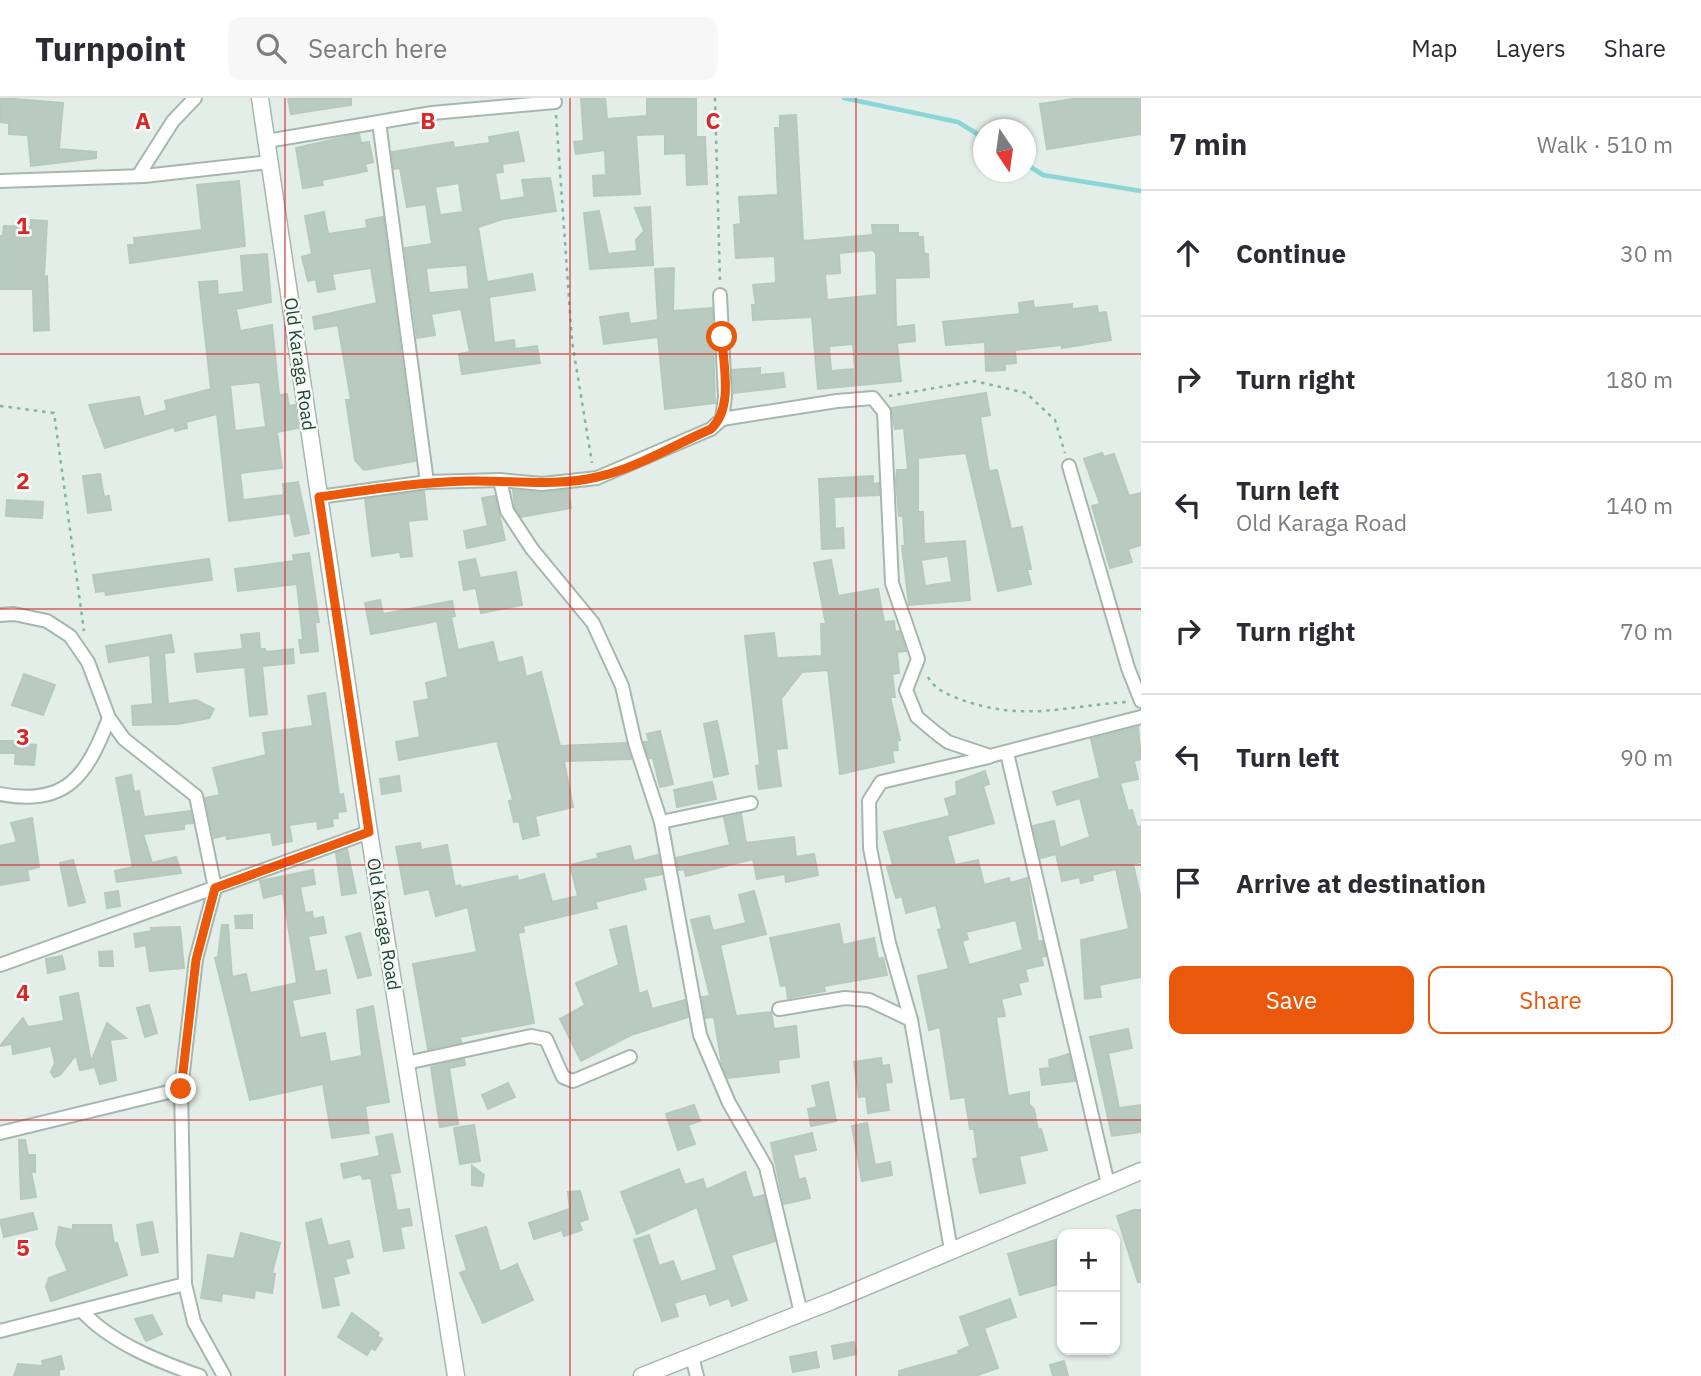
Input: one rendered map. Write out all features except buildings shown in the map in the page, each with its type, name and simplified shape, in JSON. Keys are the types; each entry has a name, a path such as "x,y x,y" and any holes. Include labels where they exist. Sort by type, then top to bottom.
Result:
{"street":[{"path":"138,176 173,121 195,98"},
{"name":"Old Karaga Road","path":"260,98 369,832 456,1376"},
{"path":"267,141 432,113 555,102"},
{"path":"380,122 427,482"},
{"path":"0,181 138,176 270,162"},
{"path":"720,295 725,397 722,419"},
{"path":"319,497 427,482 500,480 542,484 597,478 711,429 722,419 873,398 884,412 892,583 918,659 906,690 917,717 948,742 990,757"},
{"path":"1069,467 1128,668 1141,701"},
{"path":"500,480 507,511 532,550 593,623 622,686 635,743 661,821 699,1035 729,1103 766,1167 801,1313"},
{"path":"0,615 14,614 47,621 70,636 88,662 108,718 124,739 196,796 215,888 196,960 181,1089 184,1284 194,1322 224,1376"},
{"path":"951,1250 911,1020 889,943 870,848 869,801 881,782 1007,753 1141,717"},
{"path":"0,794 24,799 52,795 68,788 94,756 108,718"},
{"path":"1007,753 1108,1184"},
{"path":"661,821 751,803"},
{"path":"0,965 369,832"},
{"path":"779,1009 845,998 869,1000 911,1020"},
{"path":"406,1063 531,1036 547,1038 563,1077 573,1081 630,1057"},
{"path":"0,1133 181,1089"},
{"path":"642,1376 801,1313 1141,1171"},
{"path":"0,1331 184,1284"},
{"path":"82,1311 95,1326 117,1339 200,1376"},
{"path":"692,1357 697,1376"}],"path":[{"path":"715,98 720,295"},
{"path":"555,102 572,341 588,447 597,478"},
{"path":"873,398 975,381 1026,393 1055,420 1069,467"},
{"path":"0,406 54,413 84,634"},
{"path":"918,659 932,684 948,694 988,709 1019,713 1141,701"}],"waterway":[{"path":"844,98 958,122 973,131"},
{"path":"1036,170 1043,175 1141,191"}],"route":[{"path":"181,1089 188,1010 196,960 215,888 369,832 319,497 427,482 500,480 542,484 597,478 624,468 711,429 722,419 725,397 722,337"}]}
